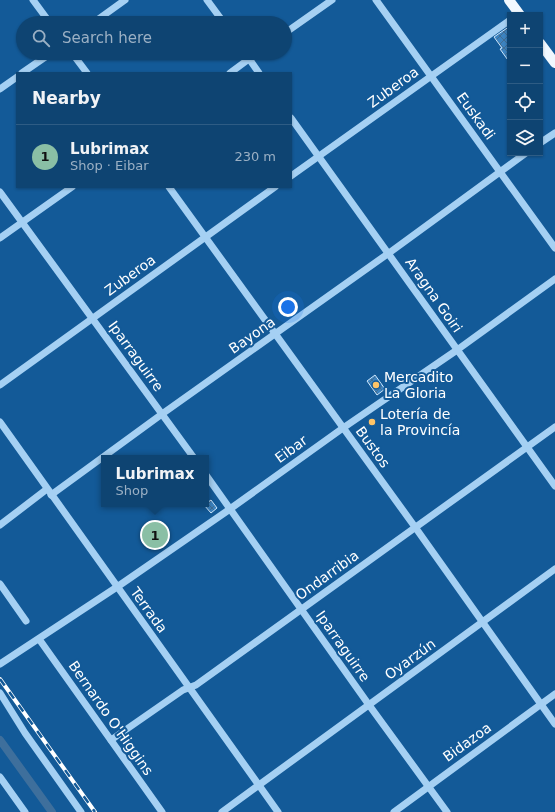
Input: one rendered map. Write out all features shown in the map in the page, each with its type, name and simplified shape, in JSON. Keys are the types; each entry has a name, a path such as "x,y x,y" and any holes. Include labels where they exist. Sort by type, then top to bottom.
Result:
{"main road":[{"path":"509,0 518,12"},
{"path":"543,47 555,64"}],"street":[{"path":"33,0 45,16"},
{"path":"103,16 125,0"},
{"path":"207,0 219,16"},
{"path":"292,28 332,0"},
{"name":"Euskadi","path":"376,0 555,248"},
{"name":"Zuberoa","path":"292,175 507,22"},
{"path":"23,72 41,60"},
{"path":"77,60 86,72"},
{"path":"231,72 243,60"},
{"path":"250,60 258,72"},
{"path":"0,89 16,78"},
{"name":"Aragna Goiri","path":"292,119 555,486"},
{"path":"543,141 555,133"},
{"name":"Bayona","path":"103,455 389,253 522,156"},
{"path":"0,238 71,188"},
{"name":"Bustos","path":"170,188 415,527 555,724"},
{"name":"Zuberoa","path":"0,385 274,188"},
{"name":"Iparraguirre","path":"0,192 192,455"},
{"name":"Eibar","path":"0,664 230,509 555,279"},
{"name":"Terrada","path":"0,422 116,587 190,687 278,812"},
{"name":"Ondarribia","path":"111,740 183,690 196,685 555,427"},
{"name":"Bayona","path":"0,525 101,456"},
{"name":"Iparraguirre","path":"209,479 301,610 447,812"},
{"name":"Oyarzún","path":"222,812 555,569"},
{"path":"0,584 26,621"},
{"name":"Bernardo O'Higgins","path":"39,638 162,812"},
{"path":"0,693 25,733 81,812"},
{"name":"Bidazoa","path":"394,812 555,694"},
{"path":"0,777 25,812"}],"building":[{"path":"507,28 507,59 500,49 502,48 494,37"},
{"name":"Mercadito La Gloria","path":"375,375 385,389 377,395 367,381"},
{"path":"211,500 217,508 211,513 206,507 209,507 209,501"},
{"path":"154,527 162,539 155,543 148,531"}],"waterway":[{"path":"0,740 52,812"}],"railway":[{"path":"0,679 95,812"}],"place":[{"name":"Mercadito La Gloria","path":"376,385"},
{"name":"Lotería de la Provincía","path":"372,422"},
{"name":"Lubrimax","path":"155,535"}]}
